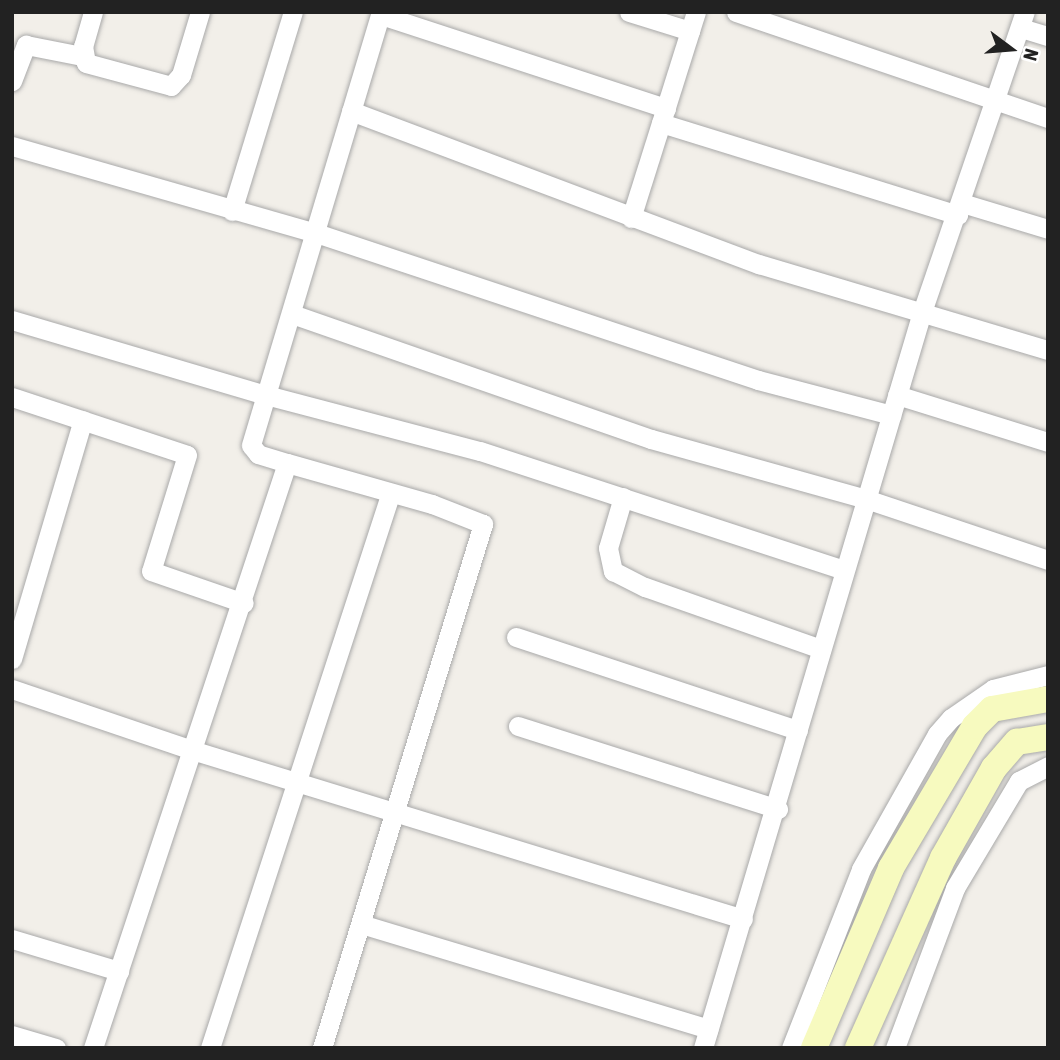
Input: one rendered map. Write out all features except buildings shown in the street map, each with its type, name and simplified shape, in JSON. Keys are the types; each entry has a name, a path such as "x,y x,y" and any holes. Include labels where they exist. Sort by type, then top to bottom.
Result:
{"street":[{"path":"82,56 93,12"},
{"path":"12,81 26,45 82,56 94,67 172,86 181,75 200,12"},
{"path":"232,211 293,12"},
{"path":"629,12 693,22 631,218"},
{"path":"736,12 1048,118"},
{"path":"322,1048 483,529 478,520 252,451 266,395 381,14 664,116 960,209 1048,229"},
{"path":"703,1048 778,809 821,649 922,312 960,209 1023,20 1048,36"},
{"path":"351,111 552,183 631,218 759,264 1048,350"},
{"path":"12,146 316,233 758,380 891,415"},
{"path":"292,314 651,439 866,499 1048,561"},
{"path":"12,320 266,395 480,451 844,570"},
{"path":"897,395 1048,442"},
{"path":"12,397 187,455 151,571 244,603"},
{"path":"12,659 83,420"},
{"path":"93,1048 195,751 287,463"},
{"path":"210,1048 390,495"},
{"path":"623,497 608,548 613,571 645,587 821,649"},
{"path":"516,637 798,730"},
{"path":"791,1048 861,869 937,734 951,718 993,689 1048,675"},
{"path":"12,689 195,751 743,919"},
{"path":"814,1048 891,868 975,726 992,709 1048,699"},
{"path":"518,726 778,809"},
{"path":"858,1048 943,858 994,768 1017,742 1048,737"},
{"path":"895,1048 956,888 1019,781 1048,766"},
{"path":"361,924 709,1028"},
{"path":"12,939 119,971"},
{"path":"12,1035 57,1048"}]}
